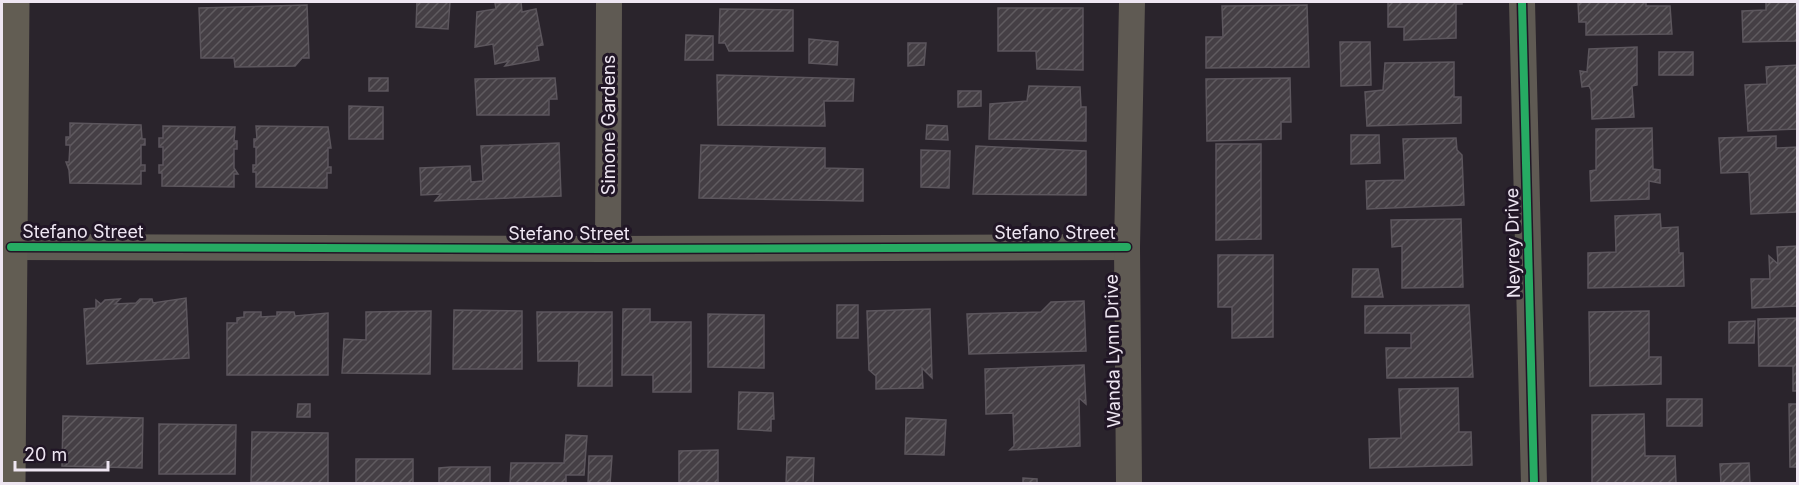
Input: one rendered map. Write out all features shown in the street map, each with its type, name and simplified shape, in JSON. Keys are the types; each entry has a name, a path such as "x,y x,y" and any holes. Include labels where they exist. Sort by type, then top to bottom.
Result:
{"street":[{"path":"9,483 13,2"},
{"name":"Simone Gardens","path":"608,249 609,2"},
{"name":"Wanda Lynn Drive","path":"1130,483 1127,247 1132,2"},
{"name":"Neyrey Drive","path":"1522,2 1534,483"},
{"name":"Stefano Street","path":"11,247 608,249 1127,247"}],"building":[{"path":"417,2 450,2 448,29 416,27"},
{"path":"521,2 522,12 536,9 543,45 537,46 539,60 505,66 509,61 495,64 493,44 475,47 477,12 496,9 495,3"},
{"path":"1388,2 1462,2 1462,4 1456,4 1456,38 1404,40 1404,27 1388,27"},
{"path":"1578,2 1646,2 1646,6 1670,6 1672,34 1586,35 1586,22 1579,22"},
{"path":"1766,2 1798,2 1798,41 1743,42 1742,11 1766,10"},
{"path":"307,5 309,58 302,58 295,66 235,67 234,58 201,58 199,8"},
{"path":"1307,5 1309,67 1206,68 1206,37 1223,37 1222,6"},
{"path":"998,8 1083,8 1083,70 1037,69 1036,51 998,51"},
{"path":"720,9 793,10 793,51 729,51 725,43 719,43"},
{"path":"686,35 713,36 713,60 685,60"},
{"path":"809,39 838,42 837,65 809,63"},
{"path":"1340,42 1370,42 1371,85 1341,86"},
{"path":"908,43 926,43 924,65 908,66"},
{"path":"1637,47 1637,85 1632,86 1634,117 1592,119 1591,90 1589,86 1582,87 1580,71 1587,72 1589,49"},
{"path":"1659,52 1693,52 1693,75 1659,75"},
{"path":"1454,62 1454,97 1461,97 1461,123 1367,126 1365,92 1383,90 1385,63"},
{"path":"1798,65 1798,129 1748,131 1745,85 1767,84 1766,67"},
{"path":"717,75 854,79 853,101 824,101 825,126 718,125"},
{"path":"369,78 388,78 388,91 369,91"},
{"path":"555,78 557,99 549,99 549,115 477,115 475,79"},
{"path":"1290,78 1291,122 1281,122 1281,139 1207,141 1206,79"},
{"path":"1029,86 1080,87 1081,107 1086,107 1086,141 989,139 990,104 1027,101"},
{"path":"958,91 981,91 981,106 958,107"},
{"path":"349,106 383,107 383,139 349,139"},
{"path":"70,123 141,125 145,145 141,145 141,165 145,165 145,171 141,171 141,184 70,183 66,162 69,162 70,145 66,145 66,137 70,137"},
{"path":"927,125 947,126 948,140 926,139"},
{"path":"163,126 235,127 234,141 237,141 237,149 234,149 234,168 238,174 234,174 234,187 162,186 162,173 159,173 159,165 163,165 163,147 159,147 159,138 163,138"},
{"path":"256,126 328,127 331,148 328,148 328,167 331,167 331,173 327,173 327,188 256,187 256,172 253,172 253,165 256,165 254,139 257,139"},
{"path":"1652,128 1653,169 1660,170 1660,183 1649,181 1649,199 1591,201 1590,171 1596,170 1596,129"},
{"path":"1351,135 1379,135 1380,163 1351,164"},
{"path":"1776,136 1776,148 1798,147 1798,212 1751,214 1749,172 1721,173 1719,138"},
{"path":"1456,138 1457,150 1462,155 1464,205 1367,209 1366,181 1405,180 1403,139"},
{"path":"559,143 561,196 435,201 441,194 421,195 420,168 470,166 471,182 483,181 481,146"},
{"path":"1216,144 1261,144 1261,239 1216,240"},
{"path":"701,145 825,148 825,168 863,169 863,201 699,198"},
{"path":"976,146 1086,151 1086,195 973,194"},
{"path":"921,150 950,151 949,188 921,187"},
{"path":"1660,214 1661,228 1678,227 1679,253 1683,253 1684,286 1588,288 1588,253 1616,252 1615,216"},
{"path":"1461,219 1463,287 1402,288 1402,246 1392,247 1391,220"},
{"path":"1798,246 1798,306 1752,308 1751,279 1770,279 1769,256 1778,264 1777,247"},
{"path":"1218,255 1273,255 1273,337 1232,338 1232,307 1218,307"},
{"path":"1353,269 1378,269 1383,297 1352,297"},
{"path":"186,298 189,358 87,364 84,309 96,308 96,300 101,304 105,300 120,299 115,304 136,303 140,299 152,299 153,303"},
{"path":"1084,301 1086,351 969,354 967,314 1041,312 1051,302"},
{"path":"837,305 858,305 858,338 837,338"},
{"path":"1469,305 1473,377 1387,378 1386,348 1411,348 1411,333 1365,333 1365,306"},
{"path":"623,309 650,309 650,322 691,322 691,392 653,392 653,375 622,375"},
{"path":"930,309 932,378 922,368 923,388 876,389 876,376 869,370 867,311"},
{"path":"454,310 522,311 522,369 453,369"},
{"path":"431,311 430,374 342,373 344,339 366,340 366,312"},
{"path":"1649,311 1649,357 1661,357 1661,384 1590,386 1589,312"},
{"path":"244,312 261,312 261,317 277,316 277,312 294,312 295,316 328,313 328,375 227,375 227,323 237,323 237,318 244,317"},
{"path":"537,312 612,312 612,386 578,386 579,361 538,361"},
{"path":"708,314 764,315 764,368 708,367"},
{"path":"1798,318 1798,391 1793,391 1793,366 1759,366 1758,319"},
{"path":"1755,321 1754,343 1729,343 1729,322"},
{"path":"1084,365 1086,404 1079,398 1080,446 1010,450 1014,446 1013,413 986,414 985,369"},
{"path":"1458,388 1459,432 1471,432 1472,465 1370,468 1369,439 1401,438 1399,389"},
{"path":"739,392 773,393 774,419 771,419 771,431 738,429"},
{"path":"1667,399 1702,399 1702,426 1667,426"},
{"path":"298,404 310,404 310,417 297,417"},
{"path":"1789,404 1798,404 1798,467 1790,467"},
{"path":"1644,414 1645,456 1675,456 1676,483 1592,484 1592,415"},
{"path":"63,416 143,418 142,468 62,466"},
{"path":"906,418 946,420 944,455 905,454"},
{"path":"159,424 236,425 235,474 159,474"},
{"path":"252,432 328,433 328,483 251,482"},
{"path":"566,435 587,436 584,475 566,475 566,484 510,484 511,463 564,463"},
{"path":"718,450 718,484 679,484 679,451"},
{"path":"589,456 612,456 610,484 588,484"},
{"path":"787,457 814,458 813,484 786,484"},
{"path":"356,459 413,459 413,484 356,484"},
{"path":"1749,463 1750,484 1721,484 1720,464"},
{"path":"490,467 490,484 439,484 439,468"},
{"path":"1023,478 1037,479 1037,484 1023,484"}],"cycle path":[{"path":"1522,2 1534,484"},
{"path":"11,247 608,249 1127,247"}]}
